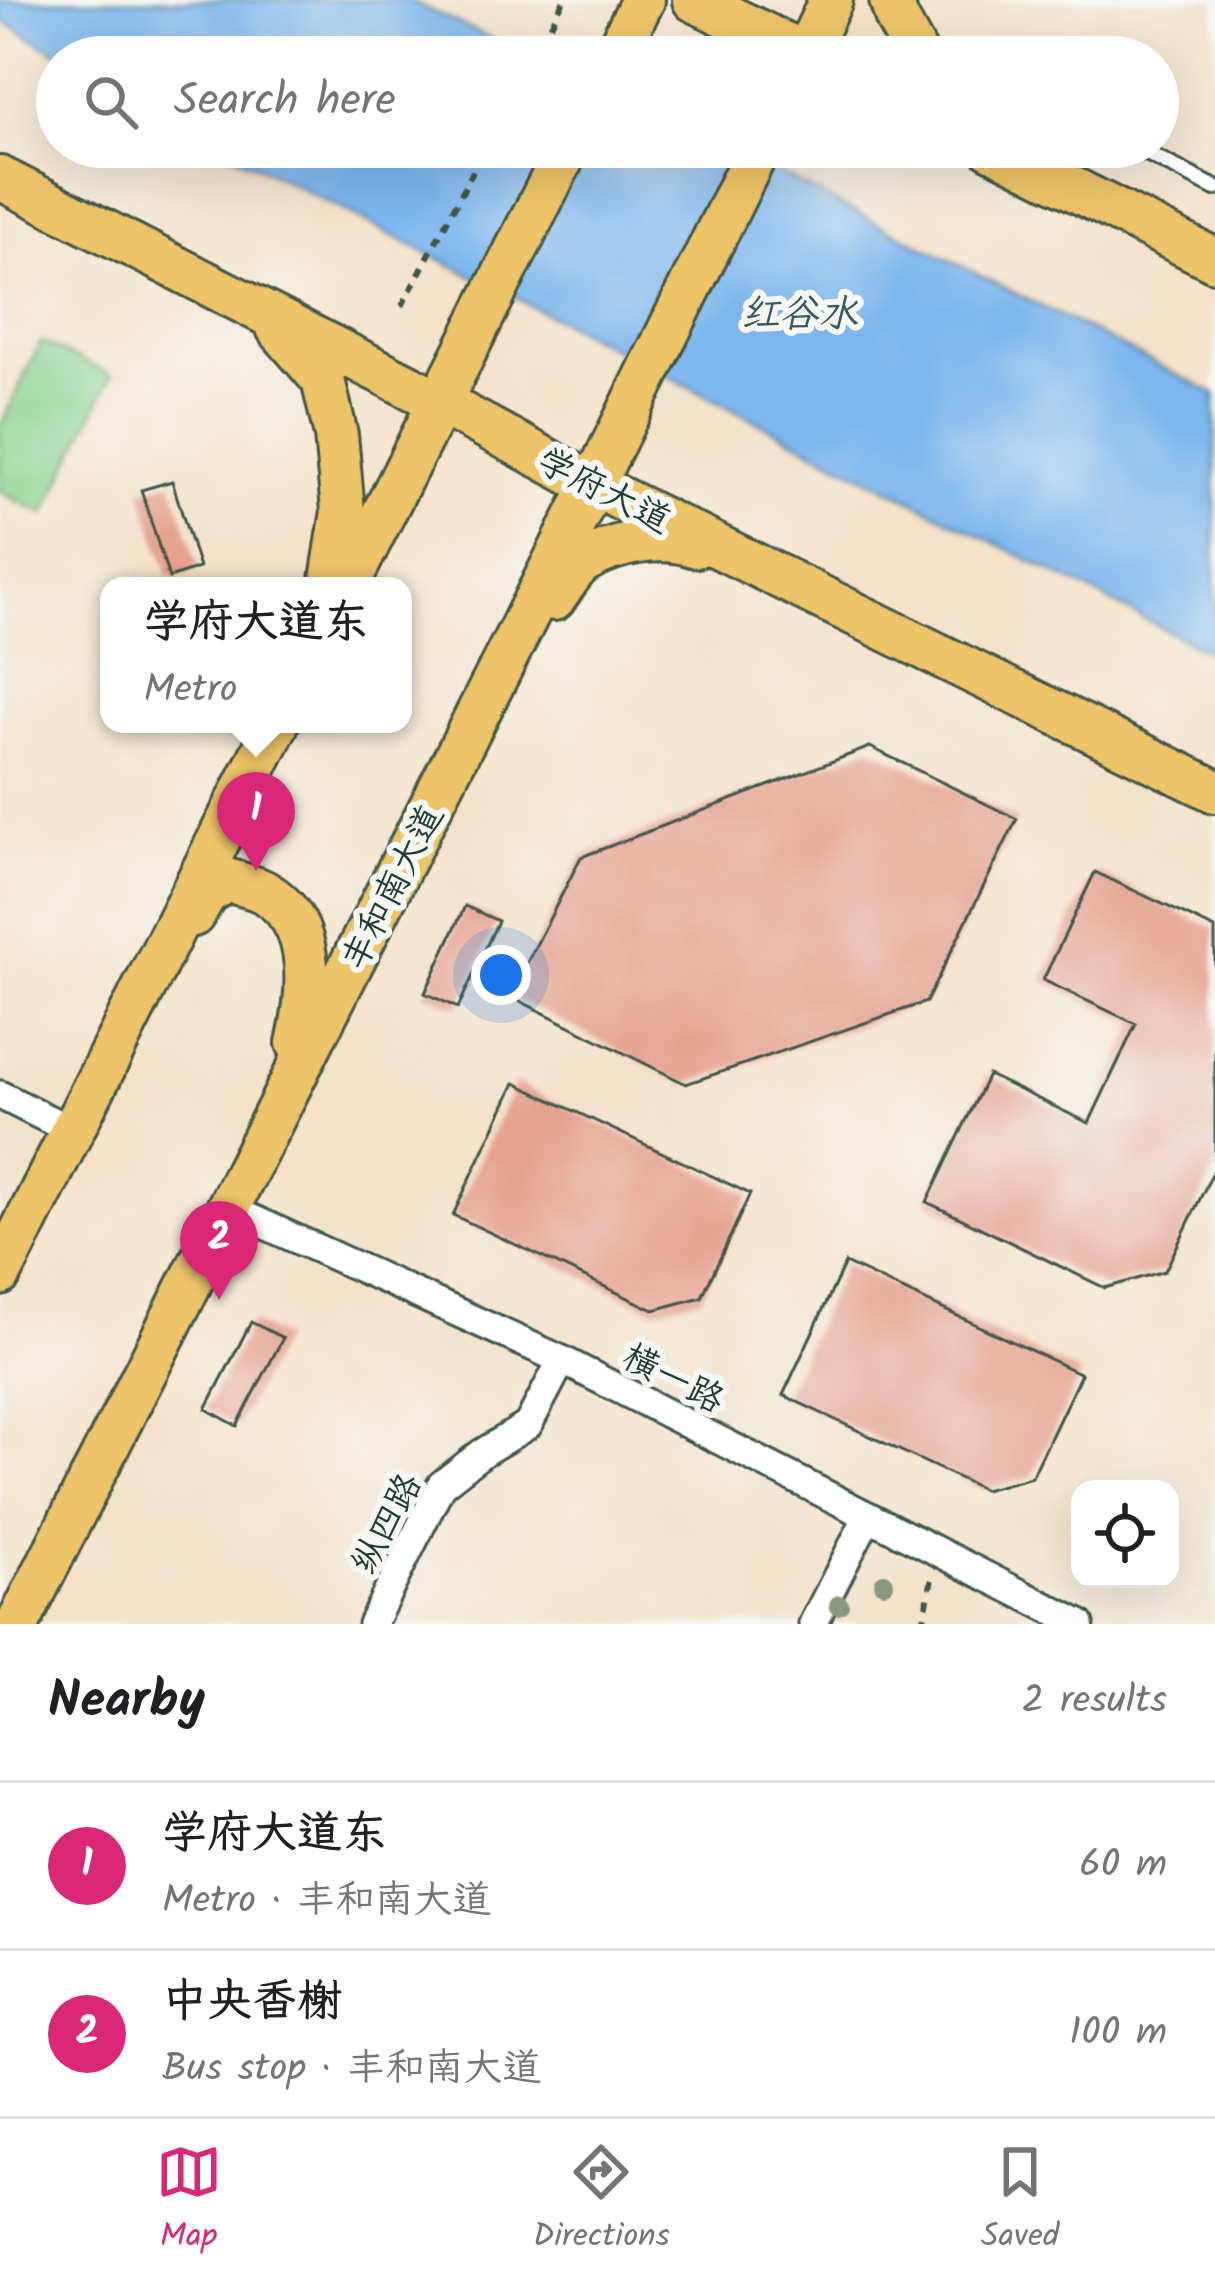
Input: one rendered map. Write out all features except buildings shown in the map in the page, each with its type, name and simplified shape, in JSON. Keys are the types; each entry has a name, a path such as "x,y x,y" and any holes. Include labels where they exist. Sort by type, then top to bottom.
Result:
{"main road":[{"path":"694,0 767,36"},
{"path":"816,36 831,0"},
{"path":"891,0 906,36"},
{"path":"352,577 557,168"},
{"name":"丰和南大道","path":"18,1624 749,168"},
{"path":"1039,168 1204,249"},
{"name":"学府大道","path":"0,178 593,485 1215,791"},
{"path":"266,313 323,380 336,435 343,512 332,577"},
{"path":"491,688 580,563 628,543 677,539 760,567"},
{"path":"0,1274 273,733"},
{"path":"132,1011 206,893 226,880 262,891 284,907 305,949 308,999 287,1091"}],"street":[{"path":"0,1095 72,1131"},
{"name":"横一路","path":"228,1208 562,1360 1080,1624"},
{"name":"纵四路","path":"372,1624 441,1485 528,1425 562,1360"},
{"path":"813,1624 868,1516"}],"lane":[{"path":"1176,168 1215,188"}],"path":[{"path":"545,36 564,0"},
{"path":"402,306 474,168"},
{"path":"923,1624 936,1550"}],"green space":[{"path":"41,342 112,375 45,514 0,492 0,427"}],"water":[{"path":"0,0 407,0 485,36 36,36 36,40 0,19"},
{"name":"红谷水","path":"261,168 768,168 1215,394 1215,655"}],"place":[{"name":"学府大道东","path":"256,871"},
{"name":"中央香榭","path":"219,1300"}]}
